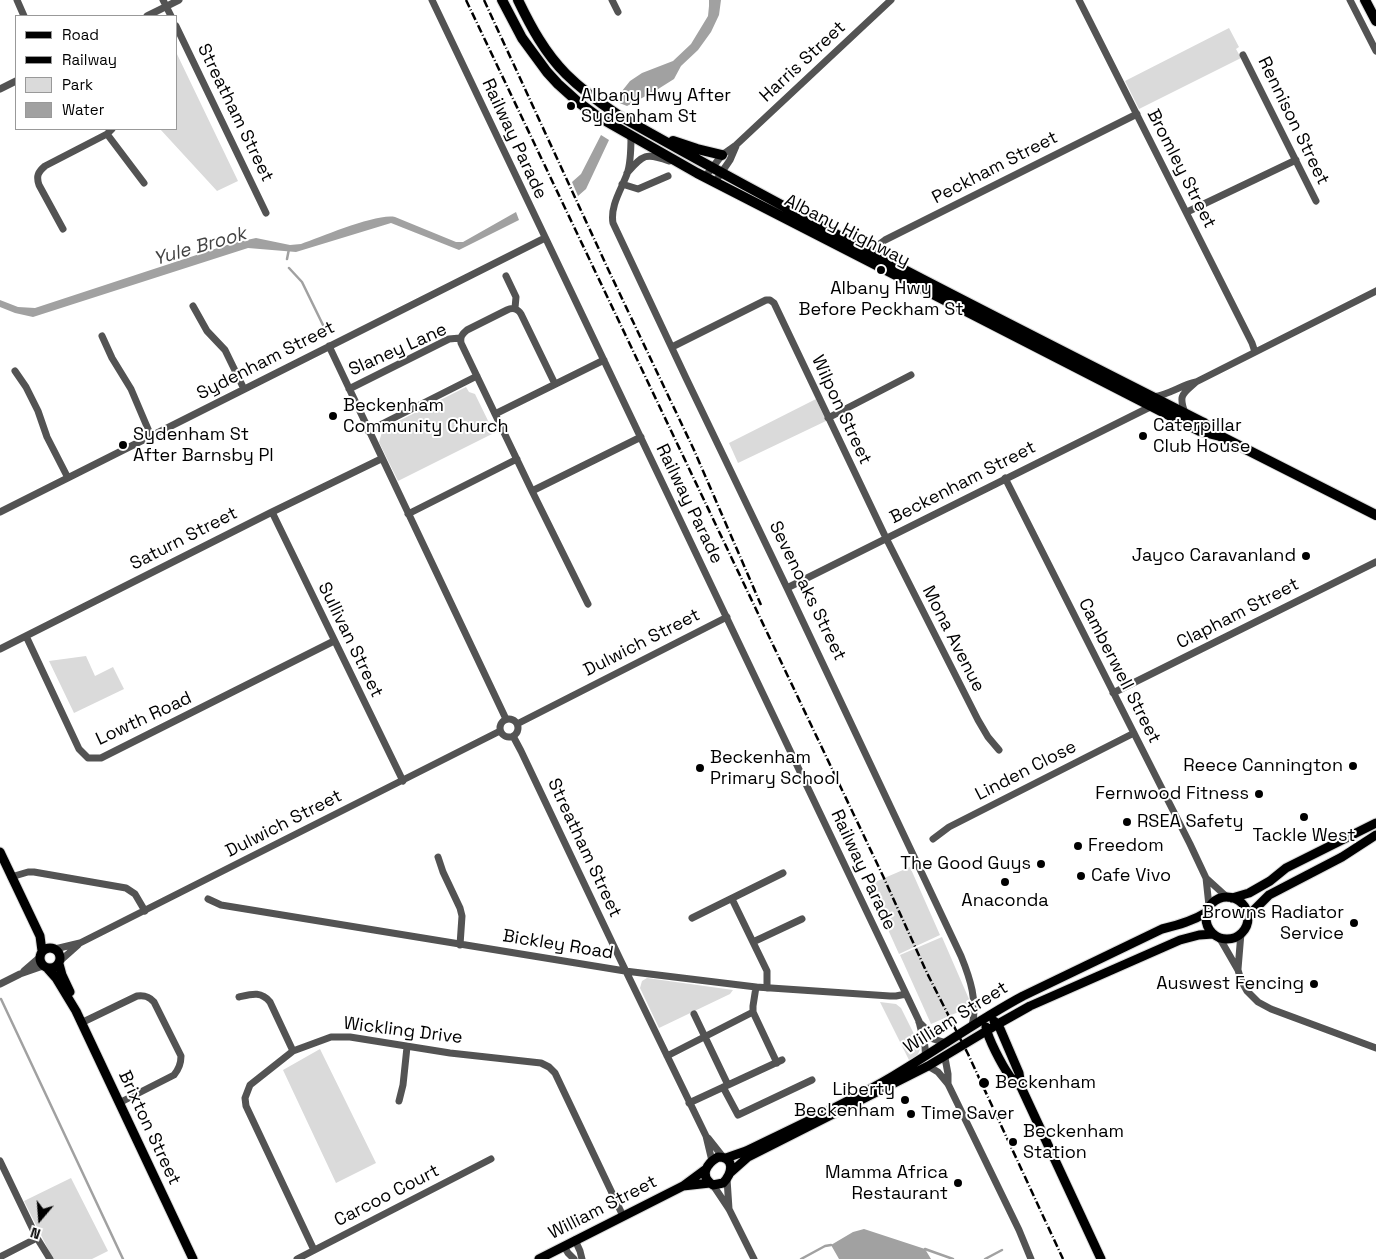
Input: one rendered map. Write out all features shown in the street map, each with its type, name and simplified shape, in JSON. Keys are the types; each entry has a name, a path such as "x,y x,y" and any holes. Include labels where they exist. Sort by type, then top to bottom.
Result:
{"highway":[{"name":"Albany Highway","path":"502,0 522,38 538,61 558,84 597,116 701,175 1152,401 1185,413 1204,423 1220,436"},
{"name":"Albany Highway","path":"518,0 539,40 566,74 594,98 618,115 872,254 1152,401 1200,430 1220,436 1376,516"},
{"path":"1365,0 1376,21"},
{"path":"638,126 652,129 688,146 722,155"}],"main road":[{"path":"1230,898 1238,901 1243,906 1247,917 1246,925 1241,933 1232,938 1225,939 1216,936 1206,923 1208,909 1220,898 1230,898 1249,893 1270,881 1286,868 1376,823"},
{"path":"1247,917 1269,895 1342,857 1376,835"},
{"name":"Brixton Street","path":"0,852 40,936 43,961 76,1011"},
{"name":"William Street","path":"539,1259 683,1186 706,1169 718,1157 724,1158 746,1151 860,1094 1023,996 1162,929 1192,921 1208,909"},
{"name":"William Street","path":"683,1186 723,1183 748,1157 945,1058 1030,1006 1180,940 1199,935 1216,936"},
{"name":"Brixton Street","path":"40,936 54,949"},
{"path":"49,948 54,949 60,954 60,963 54,968 43,961 49,948"},
{"name":"Brixton Street","path":"60,963 62,974 81,1023 193,1259"},
{"path":"987,1017 998,1024 1019,1073 1021,1087 1101,1259"},
{"path":"987,1017 987,1032 1010,1076 1021,1087"},
{"path":"724,1158 729,1160 731,1165 729,1176"},
{"path":"706,1169 706,1177 712,1184"}],"street":[{"path":"17,0 24,15"},
{"path":"148,15 165,3 179,0"},
{"name":"Railway Parade","path":"432,0 919,1021 933,1039 947,1043"},
{"path":"612,0 618,12"},
{"name":"Harris Street","path":"701,175 712,167 722,155 736,145 892,0"},
{"name":"Bromley Street","path":"1079,0 1255,352"},
{"path":"1350,0 1376,51"},
{"path":"165,3 171,15"},
{"name":"Streatham Street","path":"178,30 266,214"},
{"name":"Rennison Street","path":"1244,55 1316,201"},
{"path":"0,89 15,82"},
{"name":"Peckham Street","path":"872,254 874,248 886,240 1137,114"},
{"path":"63,229 37,178 38,172 45,166 109,132 144,183"},
{"name":"Sevenoaks Street","path":"631,136 631,150 627,173 612,215 613,223 961,956 971,980 974,1012 972,1026"},
{"name":"Harris Street","path":"715,182 730,160 736,145"},
{"name":"Sevenoaks Street","path":"627,173 641,158 652,156 701,175"},
{"path":"1186,212 1296,160"},
{"path":"622,184 638,189 668,176"},
{"name":"Sydenham Street","path":"0,512 545,238"},
{"path":"506,276 516,297 515,308 522,314 555,384"},
{"name":"Beckenham Street","path":"1185,413 1182,395 1196,382 1375,293"},
{"name":"Wilpon Street","path":"672,347 766,300 774,303 886,538"},
{"path":"193,306 207,331 225,350 244,389"},
{"name":"Slaney Lane","path":"349,389 449,339 460,338 466,330 515,308"},
{"path":"102,336 112,358 131,389 151,436"},
{"path":"460,338 588,604"},
{"path":"329,346 506,719"},
{"path":"495,414 604,360"},
{"path":"15,371 26,387 38,411 68,478"},
{"path":"828,418 911,374"},
{"path":"368,430 477,376"},
{"name":"Beckenham Street","path":"787,588 1005,478 1152,401 1187,384 1196,382"},
{"path":"532,491 640,437"},
{"name":"Saturn Street","path":"0,648 382,459"},
{"path":"408,514 517,459"},
{"name":"Camberwell Street","path":"1005,478 1190,844 1206,878 1208,909"},
{"name":"Sullivan Street","path":"272,512 403,781"},
{"name":"Mona Avenue","path":"886,538 978,720 988,737 999,750"},
{"name":"Clapham Street","path":"1114,693 1376,562"},
{"name":"Dulwich Street","path":"517,724 726,617"},
{"name":"Lowth Road","path":"26,636 80,749 88,758 101,758 334,641"},
{"path":"506,719 514,720 517,724 517,732 513,736 504,736 500,731 500,725 506,719"},
{"name":"Dulwich Street","path":"54,949 80,943 500,731"},
{"name":"Linden Close","path":"933,839 949,827 1134,733"},
{"name":"Streatham Street","path":"513,736 522,751 689,1103 706,1136 724,1158"},
{"path":"438,857 462,916 460,945"},
{"path":"11,877 28,872 126,888 136,894 145,911"},
{"path":"692,918 783,873"},
{"name":"Camberwell Street","path":"1206,878 1230,898"},
{"path":"732,898 767,971 767,988"},
{"name":"Bickley Road","path":"208,899 221,905 460,945 626,970 767,988 890,996 906,994"},
{"path":"752,942 802,920"},
{"path":"1238,970 1241,933"},
{"path":"1216,936 1238,970 1247,991 1258,1002 1271,1009 1376,1048"},
{"name":"Dulwich Street","path":"60,963 80,943"},
{"path":"0,984 43,961"},
{"path":"689,1103 779,1062 754,1012 756,987"},
{"path":"240,997 252,994 265,996 270,1002 293,1050"},
{"path":"81,1023 137,996 144,995 154,1002 181,1056 181,1063 174,1075 119,1103"},
{"path":"667,1056 754,1012"},
{"path":"694,1014 738,1115 812,1080"},
{"name":"Railway Parade","path":"919,1021 920,1032 925,1044 925,1056"},
{"name":"Wickling Drive","path":"314,1250 246,1106 245,1098 250,1085 293,1050 331,1037 350,1037 450,1053 541,1063 549,1066 555,1073 623,1216"},
{"path":"399,1101 404,1085 408,1046"},
{"path":"945,1058 948,1084"},
{"path":"928,1066 938,1072 948,1084 1019,1230 1031,1259"},
{"name":"Streatham Street","path":"706,1136 712,1161"},
{"name":"Carcoo Court","path":"298,1259 491,1159"},
{"path":"0,1161 37,1238 50,1259"},
{"path":"729,1176 729,1210"},
{"path":"712,1184 729,1210 754,1259"},
{"path":"0,1257 37,1238"},
{"path":"576,1240 582,1259"},
{"path":"564,1246 574,1259"}],"green space":[{"path":"1229,28 1239,47 1236,49 1241,58 1139,109 1125,81"},
{"path":"178,56 238,181 217,191 161,130 178,130"},
{"path":"466,387 469,392 475,394 494,433 398,481 379,442 383,429"},
{"path":"816,399 826,421 738,463 729,443"},
{"path":"86,656 95,676 113,667 124,689 74,713 49,661"},
{"path":"910,867 940,935 899,954 868,885"},
{"path":"942,937 972,1006 931,1024 900,955"},
{"path":"647,978 733,990 730,994 659,1028 640,988 642,981"},
{"path":"880,1002 896,1004 901,1008 920,1046 916,1056 909,1060"},
{"path":"320,1049 376,1163 336,1183 283,1070"},
{"path":"71,1178 108,1251 92,1259 53,1259 24,1201"}],"water":[{"path":"709,0 721,0 719,15 711,32 698,50 681,66 674,79 627,106 617,102 622,91 630,81 642,73 673,61 691,44 708,16"},
{"path":"601,135 609,140 586,189 578,196 572,182 581,174"},
{"path":"516,212 519,220 459,250 391,223 296,252 248,248 33,317 0,307 0,300 18,307 35,308 233,243 256,238 290,245 301,244 363,222 395,217 456,242 463,242"},
{"path":"864,1229 925,1249 931,1259 839,1259 831,1245 853,1232"}],"waterway":[{"path":"287,259 289,249"},
{"path":"289,268 302,282 323,325"},
{"path":"1,999 123,1259"},
{"path":"801,1259 825,1246 831,1245"},
{"path":"925,1249 953,1259"},
{"path":"985,1259 1002,1250"}],"railway":[{"path":"466,0 883,876 927,973 968,1054 1063,1259"},
{"path":"484,0 694,450 761,605"}],"place":[{"name":"Albany Hwy After Sydenham St","path":"571,106"},
{"name":"Albany Hwy Before Peckham St","path":"881,270"},
{"name":"Beckenham Community Church","path":"333,416"},
{"name":"Caterpillar Club House","path":"1143,436"},
{"name":"Sydenham St After Barnsby Pl","path":"123,445"},
{"name":"Jayco Caravanland","path":"1306,556"},
{"name":"Reece Cannington","path":"1353,766"},
{"name":"Beckenham Primary School","path":"700,768"},
{"name":"Fernwood Fitness","path":"1259,794"},
{"name":"Tackle West","path":"1304,817"},
{"name":"RSEA Safety","path":"1127,822"},
{"name":"Freedom","path":"1078,846"},
{"name":"The Good Guys","path":"1041,864"},
{"name":"Cafe Vivo","path":"1081,876"},
{"name":"Anaconda","path":"1005,882"},
{"name":"Browns Radiator Service","path":"1354,923"},
{"name":"Auswest Fencing","path":"1314,984"},
{"name":"Beckenham","path":"984,1083"},
{"name":"Liberty Beckenham","path":"905,1100"},
{"name":"Time Saver","path":"911,1114"},
{"name":"Beckenham Station","path":"1013,1142"},
{"name":"Mamma Africa Restaurant","path":"958,1183"}],"water label":[{"name":"Yule Brook","path":"200,247"}]}
